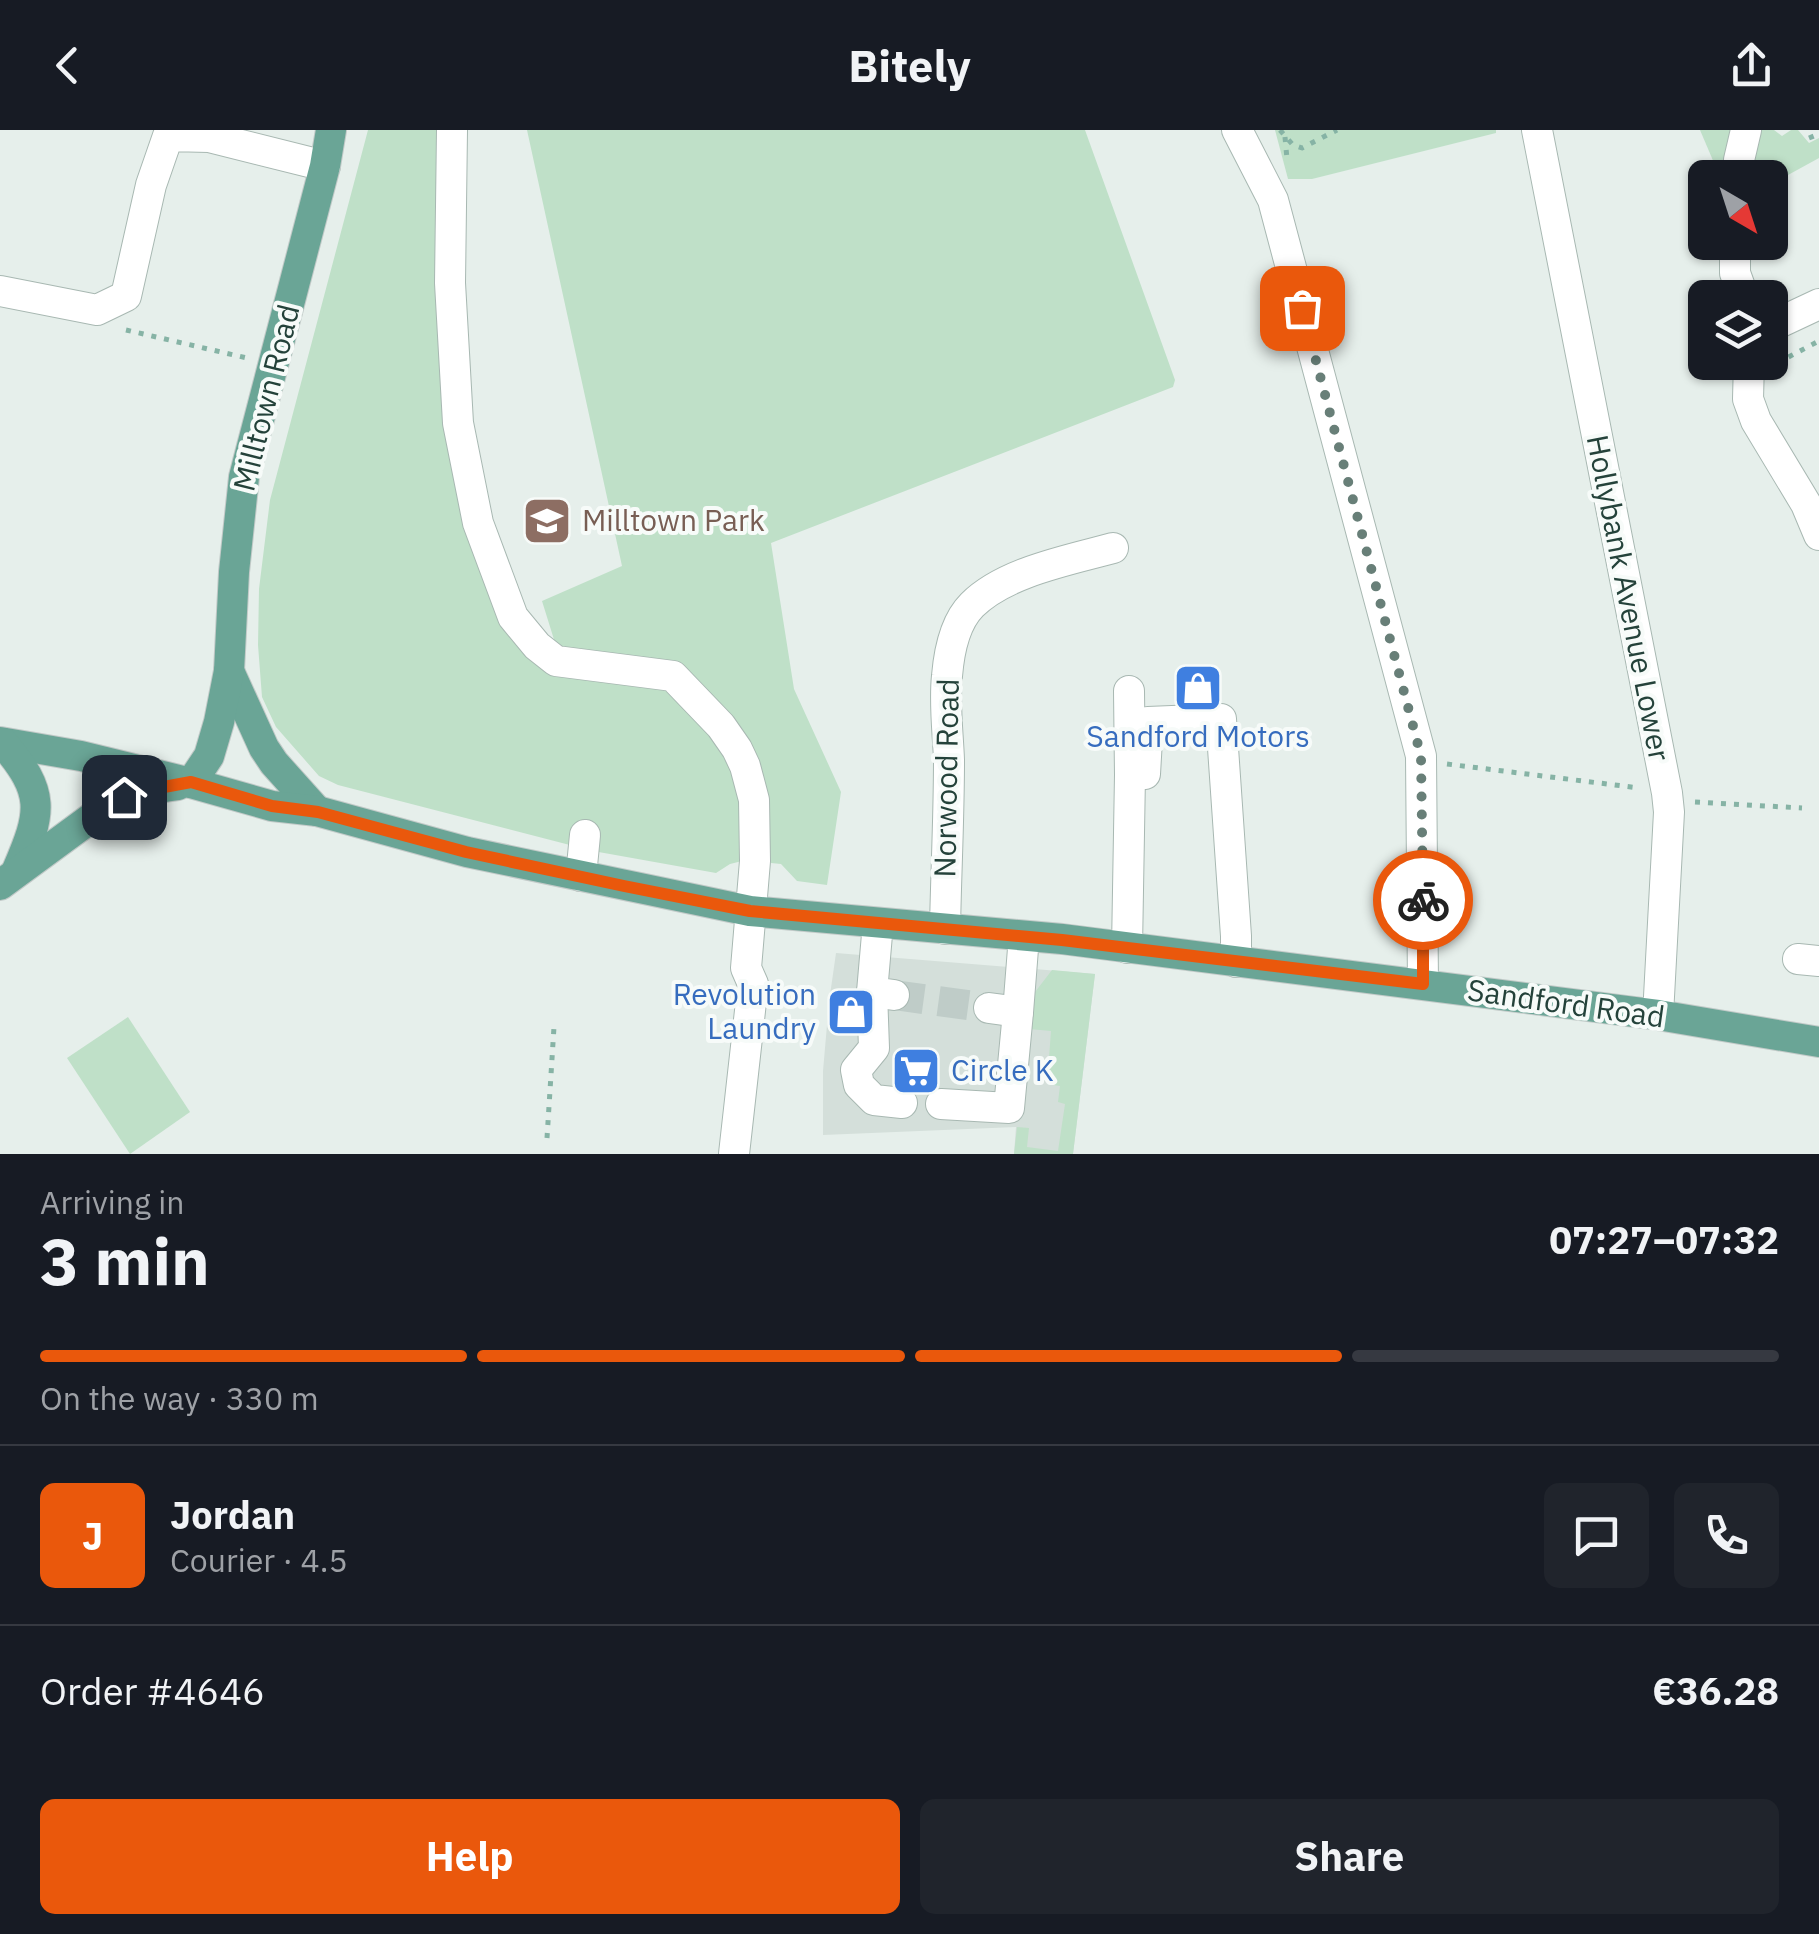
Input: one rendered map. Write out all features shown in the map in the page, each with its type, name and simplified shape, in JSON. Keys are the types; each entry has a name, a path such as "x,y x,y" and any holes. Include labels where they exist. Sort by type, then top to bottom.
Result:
{"main road":[{"name":"Milltown Road","path":"191,782 213,744 229,671 244,477 331,130"},
{"path":"229,671 264,748 318,812"},
{"name":"Sandford Road","path":"2,742 191,782 272,806 318,812 466,852 750,911 1024,936 1423,984 1819,1042"},
{"path":"2,742 25,769 34,788 36,816 31,837 8,879"},
{"path":"8,879 124,797 191,782"}],"street":[{"path":"452,130 450,283 458,424 478,523 514,617 537,646 556,661 673,676 721,726 745,766 754,800 755,861 746,968 752,984 734,1154"},
{"path":"1237,130 1273,200 1421,756 1423,984"},
{"name":"Hollybank Avenue Lower","path":"1537,130 1667,793 1658,1016"},
{"path":"1739,160 1746,130"},
{"path":"0,291 97,310 126,296 152,185 168,136 209,137 325,166"},
{"path":"1788,319 1819,304"},
{"path":"1748,380 1752,410 1809,487 1819,534"},
{"name":"Norwood Road","path":"946,930 946,678 961,618 1000,584 1059,562 1113,548"},
{"path":"1127,948 1129,691"},
{"path":"1130,776 1145,774 1148,722 1221,718 1236,962"},
{"path":"580,876 585,836"},
{"path":"878,923 883,994 874,1048 856,1070 859,1085 874,1100 902,1102"},
{"path":"941,1104 1009,1108 1003,1010 1024,936"}],"path":[{"path":"1280,130 1293,145 1302,148 1337,130"},
{"path":"1810,138 1819,134"},
{"path":"110,304 124,329 241,356"},
{"path":"1444,764 1647,789"},
{"path":"1690,802 1802,808"},
{"path":"547,1138 554,1027"}],"shaded area":[{"path":"836,953 1095,974 1073,1154 1014,1154 1016,1127 823,1135 823,1071"}],"green space":[{"path":"368,130 446,130 469,514 522,645 681,694 721,740 745,804 742,861 716,873 593,851 338,785 319,776 276,727 262,697 258,645 259,589 270,500"},
{"path":"527,130 1085,130 1175,380 1173,387 771,543 794,689 841,792 827,885 797,881 781,864 771,863 767,801 712,695 556,646 542,601 622,566"},
{"path":"1275,130 1496,133 1312,179 1288,179"},
{"path":"1700,130 1732,130 1731,160 1713,160"},
{"path":"1760,130 1774,130 1782,136 1798,130 1809,143 1819,138 1819,158 1788,175 1788,160 1752,160"},
{"path":"1052,970 1095,974 1073,1154 1014,1154 1017,1127 1029,1128 1027,1147 1058,1151 1065,1104 1058,1102 1060,1086 1047,1084 1051,1031 1029,1029 1032,996"},
{"path":"128,1017 190,1112 130,1154 67,1058"}],"tunnel":[{"path":"894,995 989,1008"}],"way so far":[{"path":"1302,308 1421,756 1423,900"}],"place":[{"name":"Milltown Park","path":"547,521"},
{"name":"Sandford Motors","path":"1198,688"},
{"name":"Revolution Laundry","path":"851,1012"},
{"name":"Circle K","path":"916,1071"}],"route":[{"path":"124,797 191,782 272,806 318,812 466,852 750,911 1062,940 1423,984 1423,900"}]}
